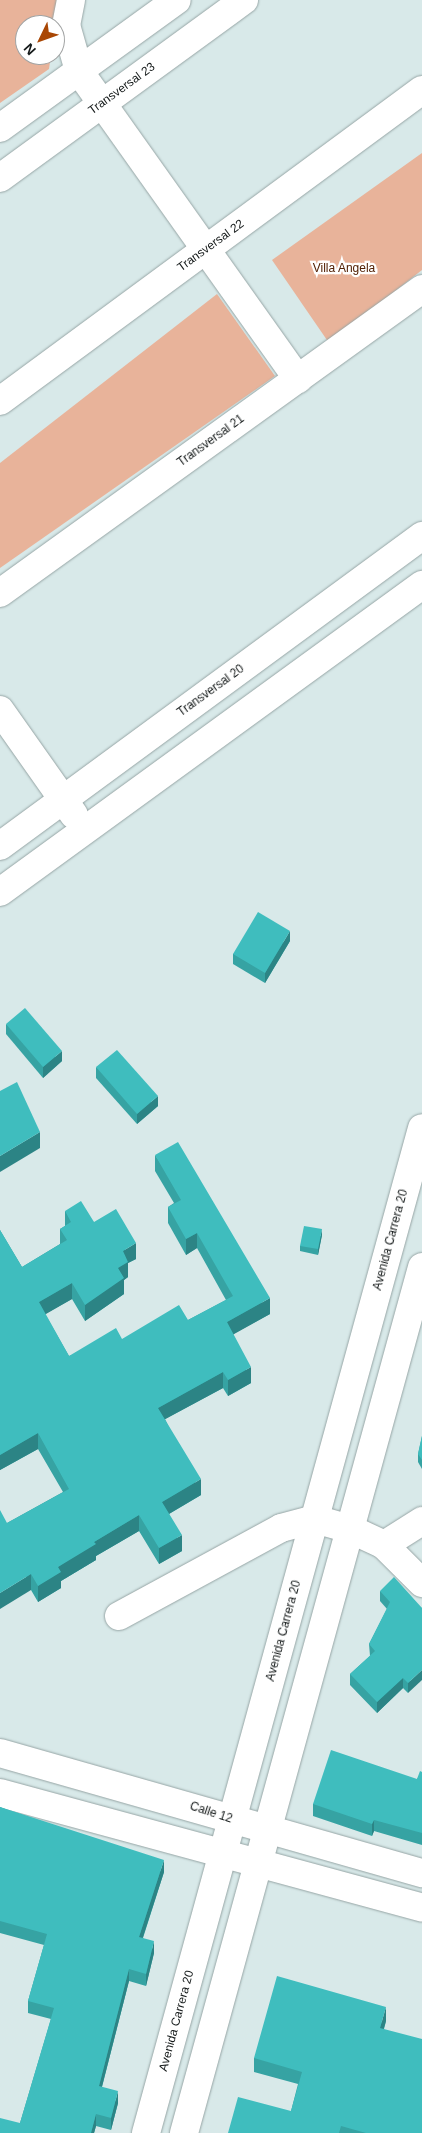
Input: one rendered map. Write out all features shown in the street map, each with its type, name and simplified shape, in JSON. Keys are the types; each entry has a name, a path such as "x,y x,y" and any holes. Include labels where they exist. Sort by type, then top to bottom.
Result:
{"street":[{"path":"71,0 66,24 79,70 100,104 298,379"},
{"path":"0,128 177,0"},
{"name":"Transversal 23","path":"0,178 244,0"},
{"name":"Transversal 22","path":"0,401 422,90"},
{"name":"Transversal 21","path":"0,593 422,289"},
{"name":"Transversal 20","path":"0,846 422,536"},
{"path":"0,892 422,585"},
{"path":"0,710 85,830"},
{"name":"Avenida Carrera 20","path":"146,2133 420,1144"},
{"path":"184,2133 422,1267"},
{"path":"119,1616 281,1528 315,1519 350,1529 384,1545 422,1583"},
{"path":"384,1545 422,1521"},
{"name":"Calle 12","path":"0,1753 422,1873"},
{"path":"0,1793 223,1854 259,1861 422,1908"}],"green space":[{"path":"0,0 60,0 57,15 15,15 15,65 50,65 49,69 0,103"},
{"name":"Villa Angela","path":"422,153 422,270 329,343 272,260"},
{"path":"217,294 275,376 0,568 0,463"}],"building":[{"path":"258,912 290,931 265,973 233,954"},
{"path":"25,1008 62,1051 43,1067 6,1024"},
{"path":"117,1050 158,1096 137,1114 96,1067"},
{"path":"17,1082 40,1132 0,1156 0,1091"},
{"path":"178,1142 270,1298 227,1322 251,1367 228,1380 223,1372 158,1408 201,1479 162,1502 182,1535 159,1548 139,1515 94,1542 96,1544 58,1567 61,1572 38,1586 31,1574 0,1593 0,1510 7,1523 69,1489 38,1433 0,1455 0,1230 22,1267 67,1240 60,1229 71,1222 65,1211 81,1201 94,1222 116,1209 136,1243 123,1251 128,1262 118,1268 124,1278 85,1305 72,1283 39,1302 69,1356 116,1328 122,1339 179,1305 188,1320 233,1296 197,1233 186,1239 168,1207 181,1200 155,1155"},
{"path":"304,1226 322,1229 318,1249 300,1246"},
{"path":"422,1436 422,1460 418,1454"},
{"path":"394,1577 422,1608 422,1670 408,1683 403,1678 377,1702 350,1674 375,1651 369,1644 390,1602 380,1591"},
{"path":"331,1750 417,1779 420,1771 422,1772 422,1833 374,1820 372,1824 313,1804"},
{"path":"0,1807 164,1860 139,1937 154,1941 146,1974 129,1969 99,2086 118,2091 111,2118 96,2114 91,2133 0,2133 0,2118 20,2123 54,2008 28,2001 47,1934 0,1921"},
{"path":"277,1976 386,2007 380,2028 422,2039 422,2133 366,2133 341,2126 339,2133 228,2133 238,2097 291,2111 302,2072 254,2058"}]}
